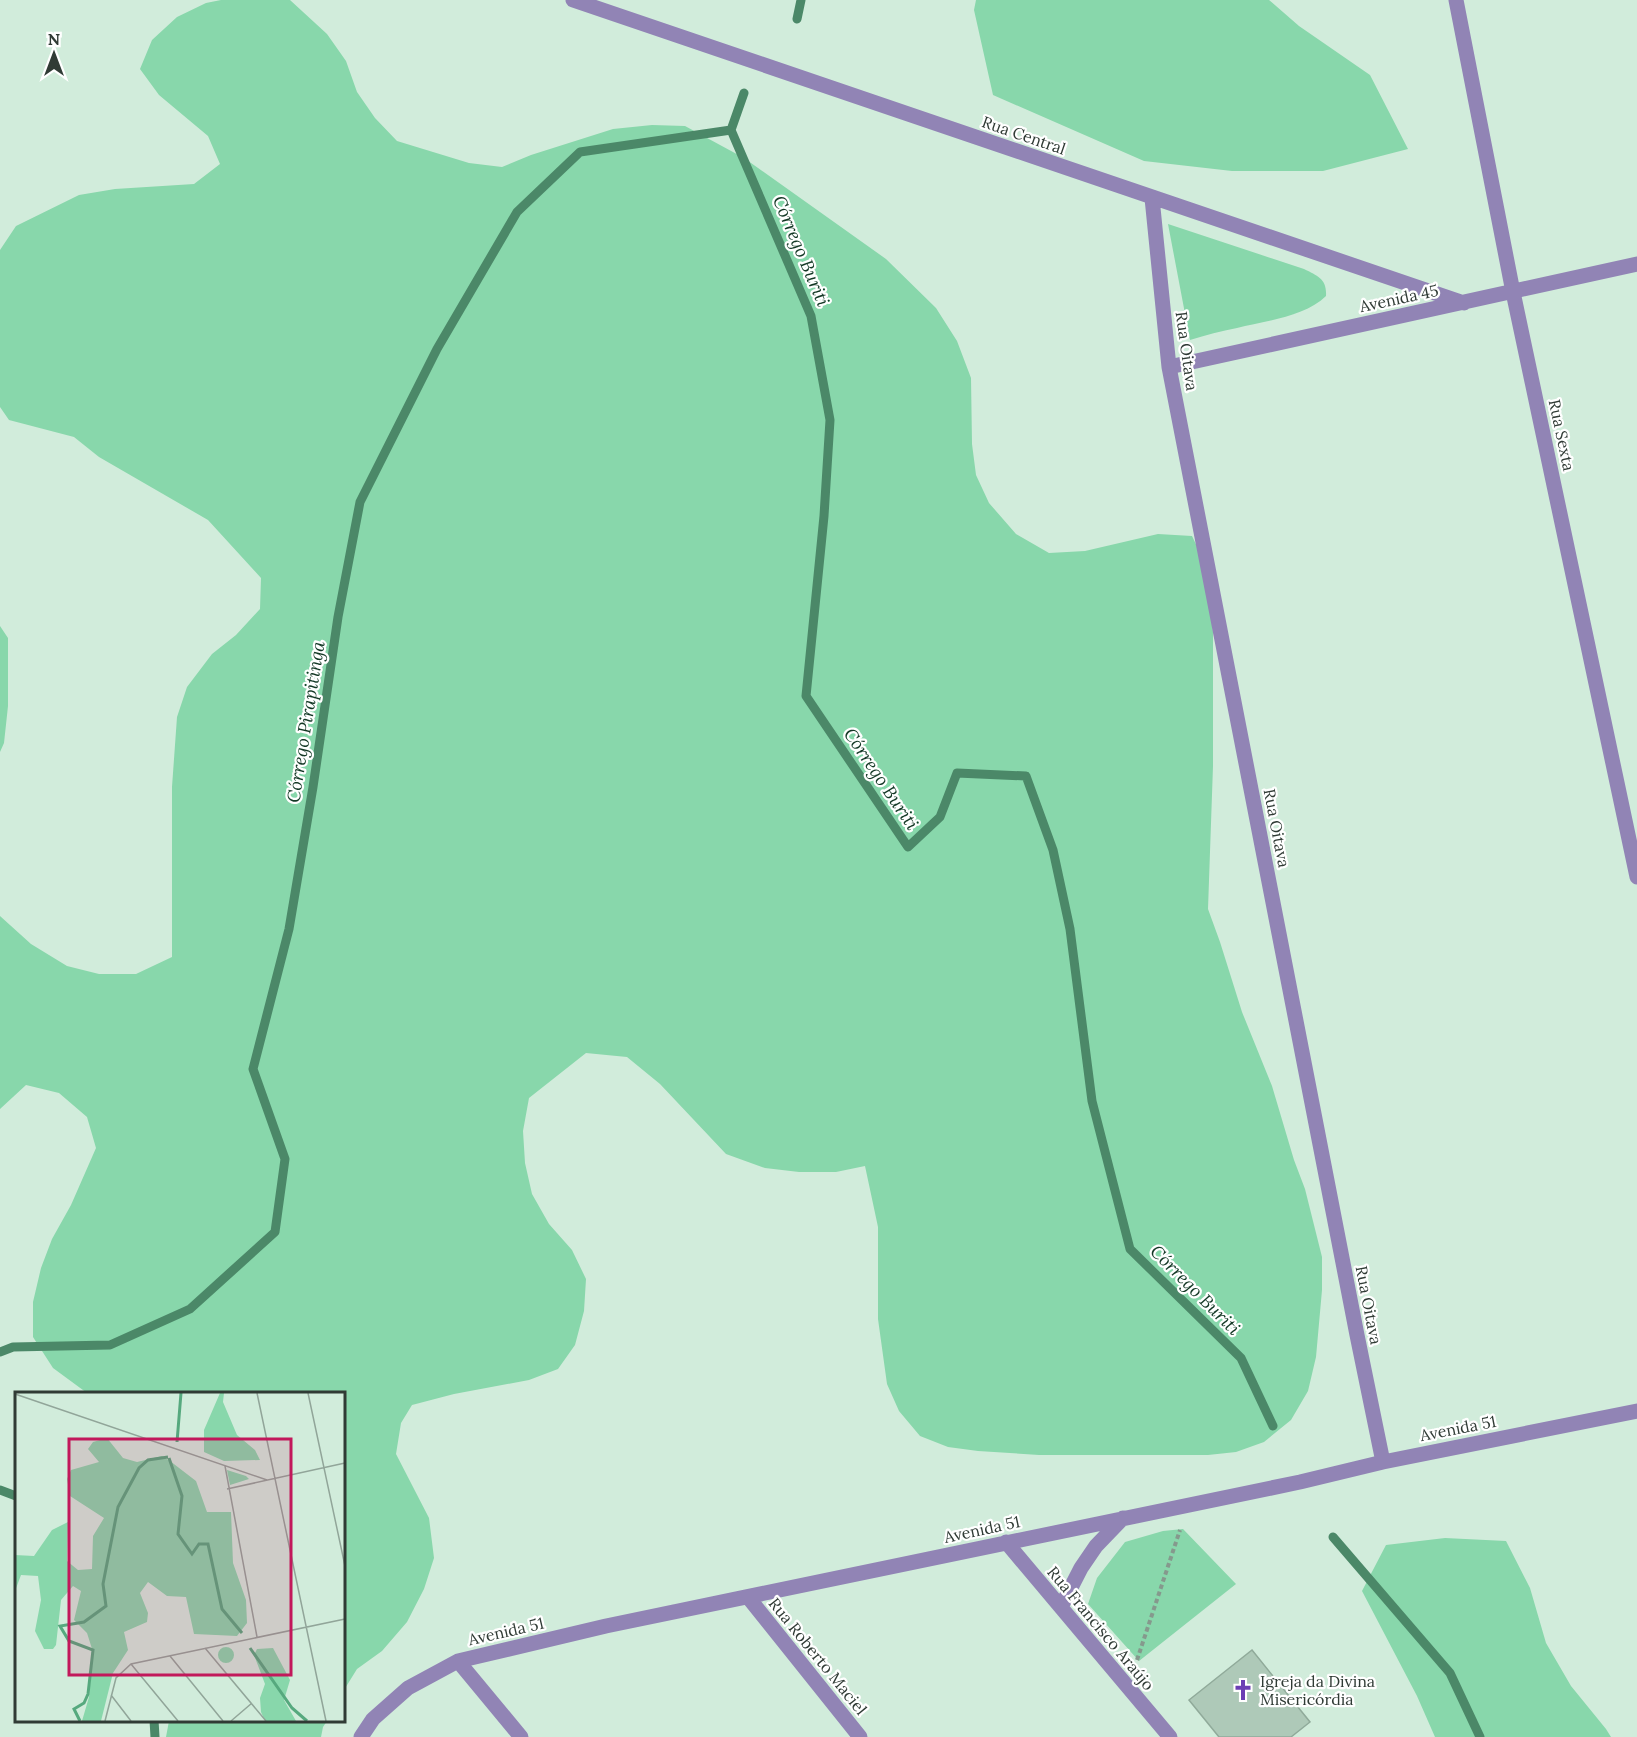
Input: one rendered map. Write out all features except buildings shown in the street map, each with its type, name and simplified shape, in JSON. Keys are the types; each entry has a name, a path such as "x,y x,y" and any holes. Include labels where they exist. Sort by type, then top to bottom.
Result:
{"street":[{"name":"Rua Central","path":"573,0 1464,303"},
{"name":"Rua Sexta","path":"1456,0 1513,292 1637,877"},
{"name":"Rua Oitava","path":"1152,198 1169,367 1383,1462"},
{"name":"Avenida 45","path":"1169,367 1637,264"},
{"name":"Avenida 51","path":"361,1737 373,1719 408,1688 458,1660 606,1626 1300,1482 1383,1462 1637,1411"},
{"path":"1061,1607 1081,1568 1096,1546 1123,1518"},
{"name":"Rua Francisco Araújo","path":"1006,1542 1170,1737"},
{"name":"Rua Roberto Maciel","path":"748,1597 860,1737"},
{"path":"458,1660 521,1737"}],"path":[{"path":"1127,1688 1189,1504"}],"green space":[{"path":"221,0 290,0 327,34 346,61 357,92 375,118 397,141 469,163 502,167 531,155 613,129 652,125 685,126 744,158 886,259 936,308 957,341 971,378 972,444 976,475 989,503 1016,534 1049,553 1085,551 1158,534 1192,536 1206,565 1213,632 1213,766 1208,909 1242,1012 1272,1086 1305,1189 1322,1257 1322,1290 1316,1357 1308,1391 1291,1420 1264,1442 1236,1452 1208,1455 1039,1455 948,1447 920,1436 899,1411 887,1384 878,1319 878,1227 865,1166 836,1172 799,1172 765,1168 726,1154 660,1084 627,1057 586,1053 529,1098 523,1131 525,1163 532,1194 549,1224 572,1250 586,1279 584,1311 575,1345 558,1369 529,1380 454,1394 412,1405 401,1423 396,1454 429,1518 434,1558 424,1589 407,1622 382,1651 357,1669 345,1688 345,1392 86,1392 53,1368 33,1337 33,1302 41,1268 52,1239 71,1205 96,1148 87,1117 59,1093 26,1085 0,1109 0,916 31,944 67,966 99,974 136,974 172,957 172,787 177,717 187,687 212,654 236,635 260,609 261,578 208,520 99,457 74,437 9,420 0,407 0,250 16,226 79,195 115,189 194,184 220,164 208,136 159,95 140,69 152,40 177,17 206,3"},
{"path":"976,0 1269,0 1299,26 1370,75 1408,149 1323,171 1232,171 1144,161 993,95 974,10"},
{"path":"1168,224 1304,269 1323,282 1326,296 1296,314 1190,340"},
{"path":"0,626 8,638 8,706 4,743 0,752"},
{"path":"1183,1529 1236,1584 1139,1661 1088,1604 1097,1578 1125,1542 1163,1531"},
{"path":"1445,1538 1506,1541 1530,1588 1546,1643 1571,1686 1611,1737 1435,1737 1417,1696 1362,1591 1386,1545"},
{"path":"169,1722 326,1722 321,1737 166,1737"}],"waterway":[{"name":"Córrego Pirapitinga","path":"797,19 801,0"},
{"name":"Córrego Pirapitinga","path":"731,130 744,93"},
{"name":"Córrego Buriti","path":"731,130 811,316 830,420 824,516 806,696 908,847 940,817 957,773 1026,776 1053,850 1070,929 1092,1101 1130,1249 1241,1358 1273,1426"},
{"name":"Córrego Pirapitinga","path":"0,1352 13,1347 110,1345 190,1309 275,1232 285,1159 253,1069 289,929 338,617 360,502 437,349 517,212 580,152 731,130"},
{"name":"Córrego Pirapitinga","path":"0,1490 15,1496"},
{"name":"Córrego Buriti","path":"1333,1537 1450,1673 1480,1737"},
{"name":"Córrego Pirapitinga","path":"154,1722 155,1737"}],"place":[{"name":"Igreja da Divina Misericórdia","path":"1243,1690"}]}
